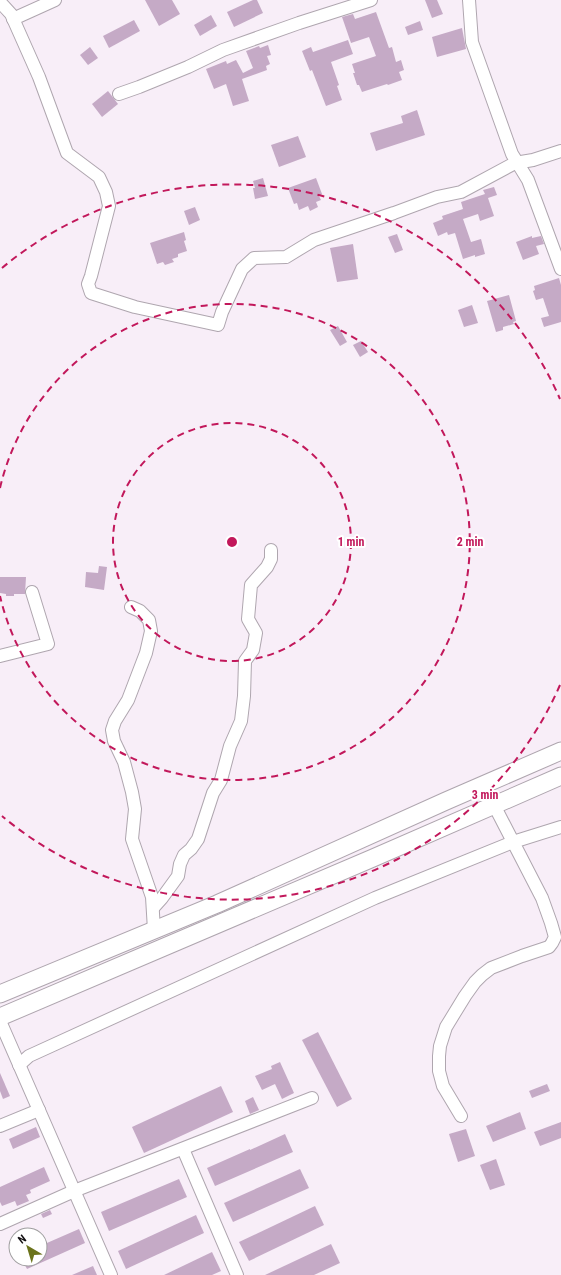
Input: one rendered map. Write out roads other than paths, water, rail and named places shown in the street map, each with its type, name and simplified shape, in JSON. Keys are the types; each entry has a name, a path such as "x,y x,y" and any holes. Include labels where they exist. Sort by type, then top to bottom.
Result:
{"highway":[{"path":"0,994 217,904 561,751"},
{"path":"0,1017 561,776"}],"street":[{"path":"13,19 55,0"},
{"path":"119,94 181,70 223,50 299,23 371,0"},
{"path":"469,0 472,42 512,154 528,180 561,269"},
{"path":"0,2 11,14 38,77 67,153 99,177 106,192 109,206 88,284 92,293 135,307 218,326 222,312 242,269 254,258 286,257 314,240 436,197 461,192 517,162 533,160 561,151"},
{"path":"153,908 178,876 180,864 184,855 191,849 198,839 213,793 221,780 230,746 242,721 245,661 253,650 256,633 248,619 251,585 267,567 271,559 271,550"},
{"path":"0,656 48,644 32,592"},
{"path":"131,607 140,611 149,620 151,631 146,653 134,686 128,700 115,721 112,730 114,741 124,762 132,792 135,809 132,838 152,897 154,930"},
{"path":"461,1116 443,1086 439,1071 440,1046 446,1027 465,996 482,975 491,968 549,947 555,937 542,898 494,805"},
{"path":"19,1065 29,1056 375,898 513,842 561,827"},
{"path":"0,1021 111,1275"},
{"path":"0,1224 74,1191 312,1098"},
{"path":"0,1126 39,1110"},
{"path":"183,1149 237,1275"}]}
